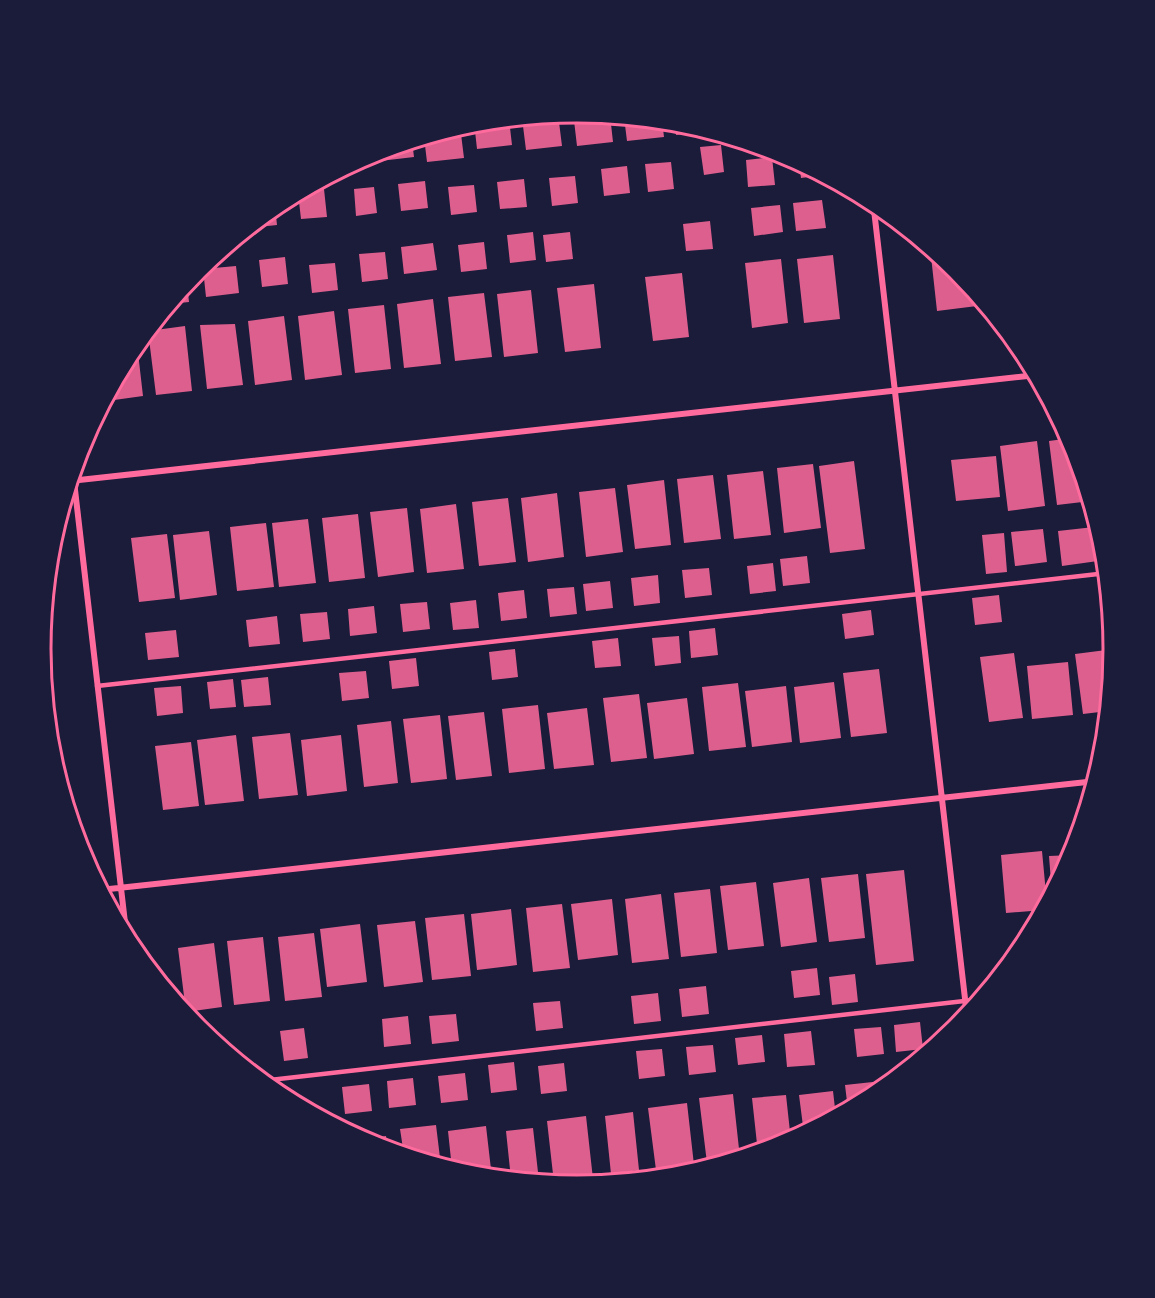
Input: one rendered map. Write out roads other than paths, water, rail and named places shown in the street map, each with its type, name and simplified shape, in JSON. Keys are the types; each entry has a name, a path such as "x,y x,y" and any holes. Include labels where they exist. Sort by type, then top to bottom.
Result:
{"street":[{"path":"875,214 966,1003"},
{"path":"79,480 1027,376"},
{"path":"74,497 124,916"},
{"path":"109,889 1087,782"}],"lane":[{"path":"97,686 1098,574"},
{"path":"274,1079 970,1000"}]}
